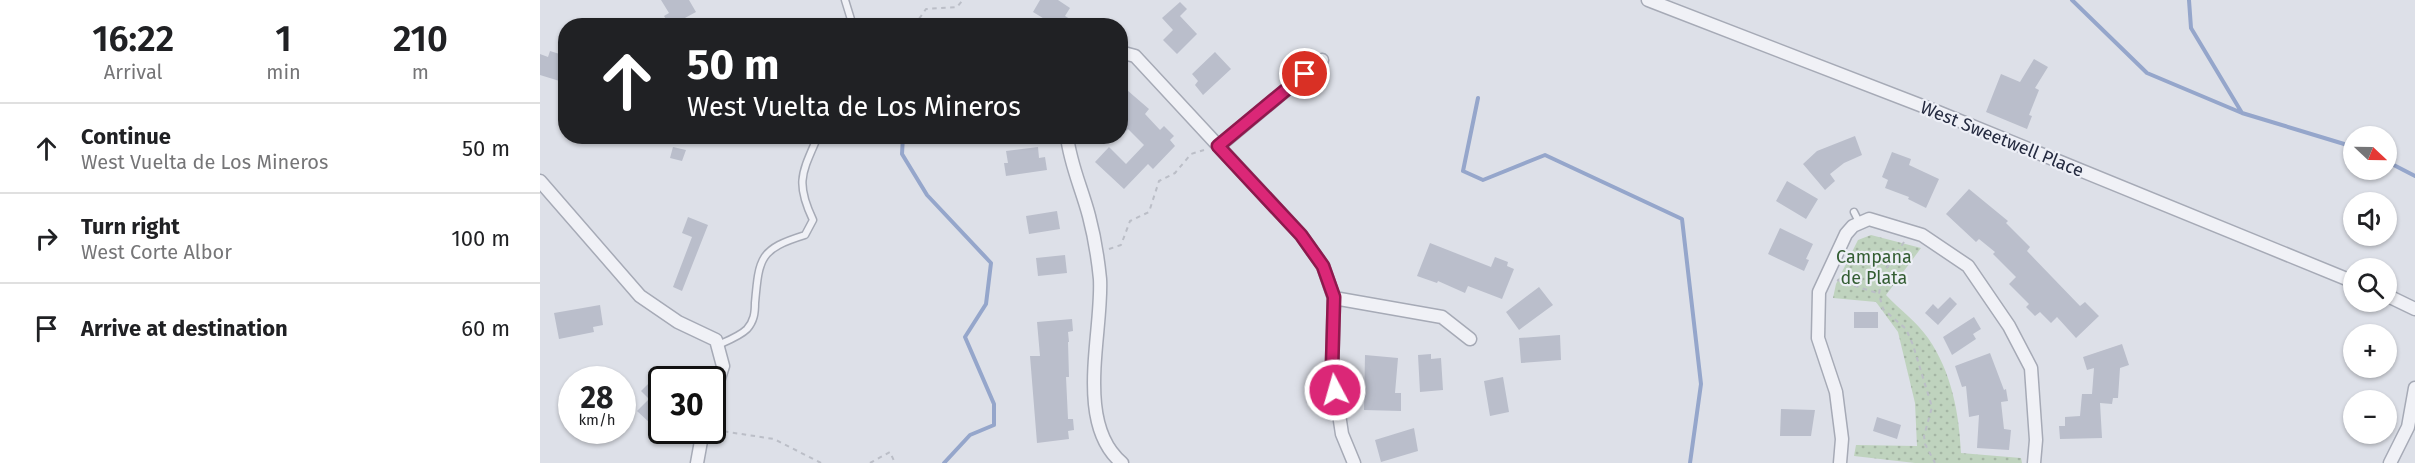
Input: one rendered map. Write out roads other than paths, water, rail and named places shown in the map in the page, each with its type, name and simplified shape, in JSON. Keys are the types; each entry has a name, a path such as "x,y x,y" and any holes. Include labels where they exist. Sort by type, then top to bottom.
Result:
{"street":[{"name":"West Sweetwell Place","path":"1648,0 1938,112 2343,278"},
{"path":"1128,54 1135,56 1301,235 1323,266 1334,297 1332,368 1342,434 1354,463"},
{"path":"1218,146 1322,60"},
{"path":"1068,144 1090,218 1100,279 1094,365 1095,406 1105,438 1116,458 1122,463"},
{"path":"540,181 640,296 678,322 716,340 723,366"},
{"path":"1840,463 1842,440 1836,392 1818,338 1819,292 1846,234 1857,217 1922,235 1968,266 2009,326 2031,368 2036,440 2034,463"},
{"path":"1334,297 1442,317 1470,339"},
{"path":"2397,300 2415,309"},
{"path":"2390,463 2408,427 2415,388"},
{"path":"697,463 700,444"}],"lane":[{"path":"845,0 851,18"},
{"path":"717,346 745,331 754,318 758,272 767,252 780,243 805,236 813,220 804,201 801,175 815,144"}],"waterway":[{"path":"2072,0 2147,73 2242,113 2343,144"},
{"path":"2189,0 2191,28 2242,113"},
{"path":"1478,98 1463,171 1483,180 1545,155 1682,219 1701,384 1690,463"},
{"path":"903,144 902,154 927,195 991,263 986,304 965,337 994,404 994,425 970,435 944,463"},
{"path":"2397,167 2415,176"}],"park label":[{"name":"Campana de Plata","path":"1874,267"}]}
